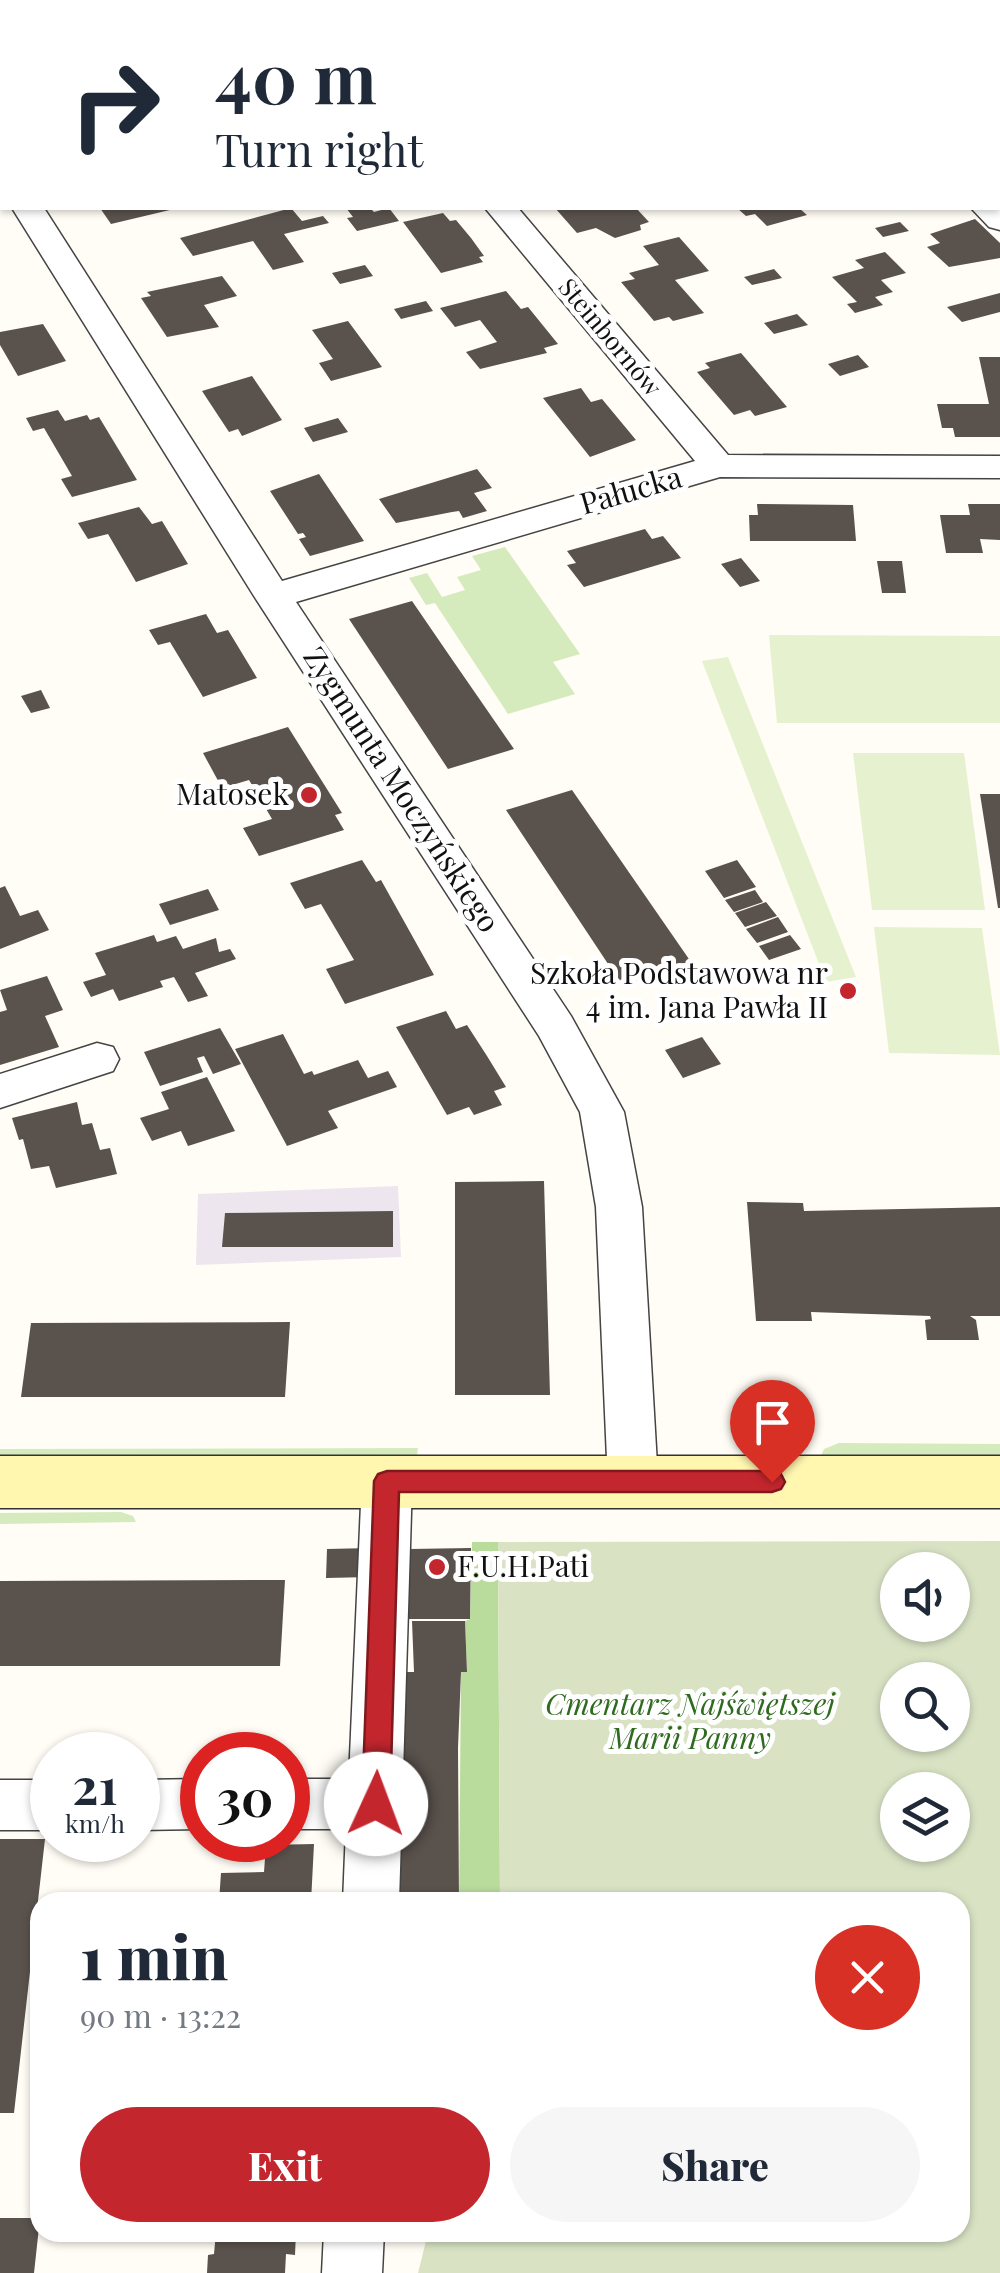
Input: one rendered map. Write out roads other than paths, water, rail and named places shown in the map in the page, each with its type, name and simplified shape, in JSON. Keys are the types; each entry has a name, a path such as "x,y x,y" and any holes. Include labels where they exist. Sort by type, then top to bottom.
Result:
{"street":[{"name":"Zygmunta Moczyńskiego","path":"29,210 273,596 556,1028 602,1112 619,1207 628,1432 634,1482"},
{"name":"Steinbornów","path":"503,210 718,466"},
{"name":"Pałucka","path":"273,596 718,466 1000,467"},
{"path":"0,1092 97,1059"},
{"path":"372,1892 387,1481"},
{"path":"0,1482 1000,1482"},
{"path":"310,1804 376,1804"},
{"path":"0,1805 30,1805"},
{"path":"352,2273 354,2242"}],"place":[{"name":"Matosek","path":"309,795"},
{"name":"Szkoła Podstawowa nr 4 im. Jana Pawła II","path":"848,991"},
{"name":"F.U.H.Pati","path":"437,1567"}],"park label":[{"name":"Cmentarz Najświętszej Marii Panny","path":"690,1722"}]}
